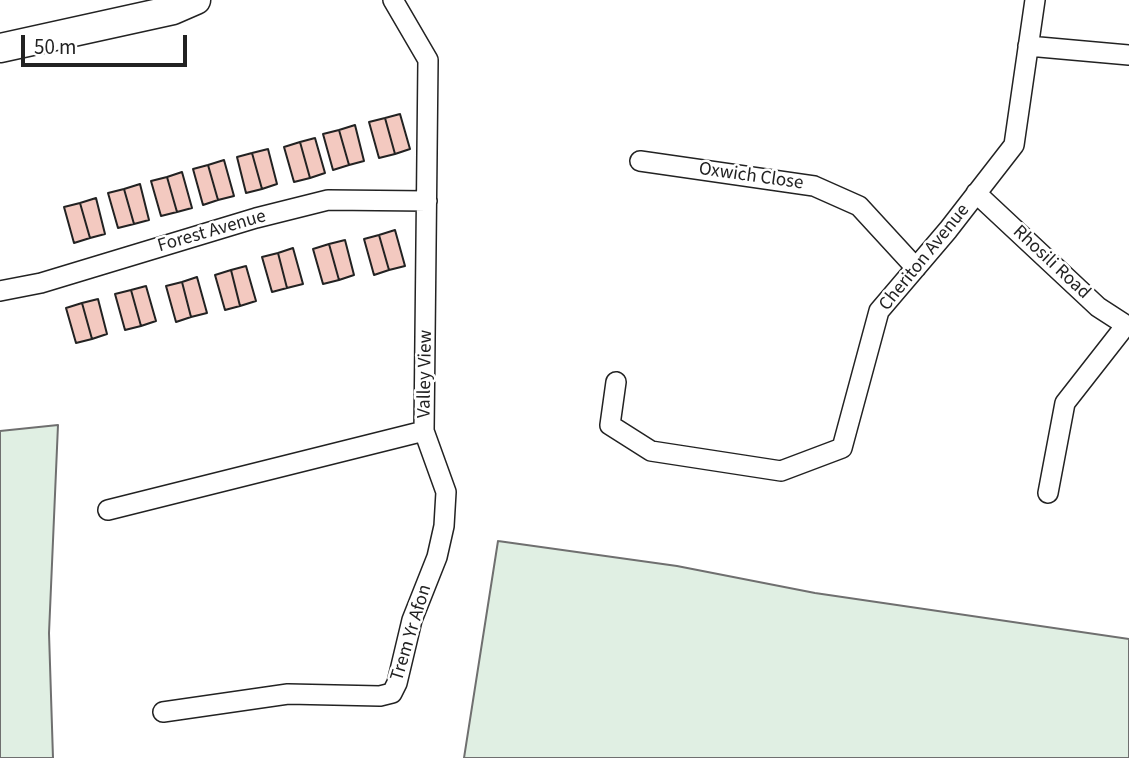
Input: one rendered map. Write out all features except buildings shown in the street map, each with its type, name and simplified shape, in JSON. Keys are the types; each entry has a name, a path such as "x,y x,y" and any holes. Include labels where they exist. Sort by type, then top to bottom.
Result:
{"street":[{"path":"0,48 173,10 196,0"},
{"name":"Valley View","path":"108,510 425,431 428,60 393,0"},
{"name":"Cheriton Avenue","path":"615,382 610,425 651,451 782,471 842,448 879,311 1014,145 1035,0"},
{"path":"1028,46 1129,55"},
{"name":"Oxwich Close","path":"640,161 814,186 859,206 916,268"},
{"name":"Rhosili Road","path":"976,193 1098,307 1128,326"},
{"name":"Forest Avenue","path":"0,291 41,283 256,218 328,201 427,201"},
{"path":"1048,493 1065,403 1128,326"},
{"name":"Trem Yr Afon","path":"163,712 288,694 392,693 397,683 412,620 437,557 444,526 446,492 425,431"}],"green space":[{"path":"58,425 49,633 53,758 0,758 0,431"},
{"path":"498,541 677,566 815,593 1129,639 1129,758 464,758"}]}
